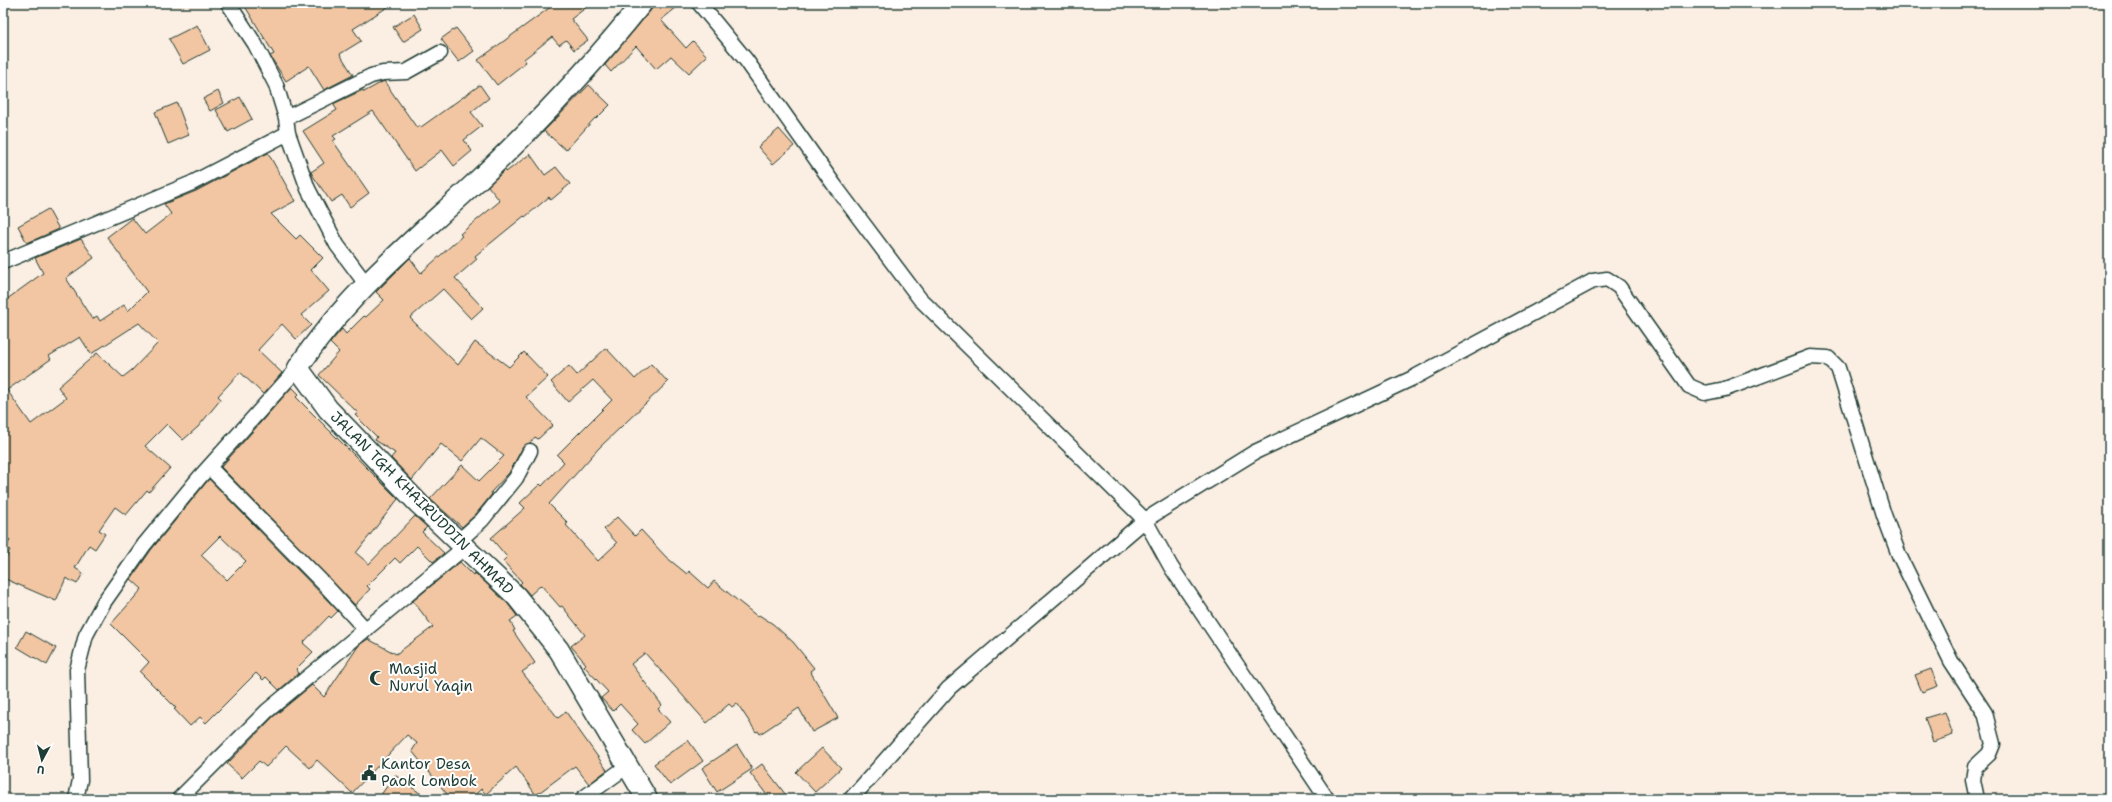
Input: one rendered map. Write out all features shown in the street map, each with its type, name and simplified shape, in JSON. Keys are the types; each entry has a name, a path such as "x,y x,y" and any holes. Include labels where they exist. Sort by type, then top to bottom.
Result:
{"street":[{"path":"228,3 255,44 276,85 286,118 288,133 308,189 337,245 366,284"},
{"path":"76,799 80,780 77,670 86,636 104,602 144,545 209,467 298,368 323,333 366,284 497,162 577,79 642,3"},
{"path":"698,3 746,60 835,186 920,299 1145,520 1171,567 1327,799"},
{"path":"286,118 371,76 383,73 406,72 440,53"},
{"path":"3,262 192,183 288,133"},
{"path":"851,799 949,688 1145,520 1255,452 1412,378 1593,281 1607,279 1619,287 1689,386 1705,393 1725,389 1810,357 1828,358 1838,368 1884,515 1899,555 1951,661 1985,713 1993,744 1989,754 1975,767 1973,780 1977,799"},
{"name":"JALAN TGH KHAIRUDDIN AHMAD","path":"298,368 328,409 419,504 516,596 559,650 626,767 647,799"},
{"path":"179,799 267,711 366,630 462,544 516,478 530,451"},
{"path":"209,467 326,586 366,630"},
{"path":"582,799 626,767"}],"building":[{"path":"243,3 394,3 353,29 361,41 340,54 353,75 324,90 309,66 286,81 270,56 274,54"},
{"path":"556,3 592,3 571,19 588,40 574,50 566,40 559,45 552,37 524,59 526,62 497,85 478,60"},
{"path":"653,3 682,3 661,20 686,48 693,41 707,56 689,73 671,56 656,69 636,46 611,72 605,65 651,10"},
{"path":"414,14 423,29 403,42 393,27"},
{"path":"197,25 210,50 183,64 169,39"},
{"path":"456,28 474,51 459,62 441,39"},
{"path":"384,81 417,128 420,126 421,127 480,85 489,98 471,112 482,126 464,140 472,151 454,166 442,150 415,171 373,111 333,136 336,139 333,141 369,193 350,207 342,195 331,202 311,172 324,163 303,131 337,110 333,104 363,90 364,92"},
{"path":"589,85 610,105 596,119 595,118 566,150 544,131"},
{"path":"218,91 224,103 210,111 203,99"},
{"path":"240,97 252,119 228,132 216,110"},
{"path":"177,103 189,135 168,144 155,112"},
{"path":"779,129 794,146 773,164 758,147"},
{"path":"268,153 295,201 271,214 296,239 300,235 323,258 311,270 329,291 301,315 311,325 296,339 282,324 258,350 282,373 263,394 240,372 218,396 221,399 198,427 183,440 167,424 145,446 170,468 149,492 147,490 126,515 115,507 99,530 105,534 95,549 89,545 75,568 83,573 77,584 66,578 56,601 3,578 3,564 10,550 6,548 10,540 3,536 3,302 43,273 35,258 81,239 94,258 66,278 92,319 97,316 100,321 124,305 128,311 147,292 107,237 132,218 145,234 171,214 164,204 196,191","holes":["139,323 158,343 132,370 123,377 97,353 58,387 66,398 31,424 7,390 51,359 49,356 80,337 91,354"]},
{"path":"530,154 545,175 556,167 570,184 551,200 549,197 475,256 477,259 455,278 483,308 471,319 443,289 410,318 458,365 475,342 509,367 524,352 548,377 526,397 553,425 538,439 535,437 530,443 523,447 509,473 491,492 492,494 476,514 462,527 430,499 462,465 479,481 504,456 481,438 462,461 441,444 412,480 391,458 395,453 375,440 377,437 355,415 358,413 319,375 339,352 330,343 342,329 346,334 364,316 366,317 384,300 376,292 410,258 421,273 462,236 460,234 500,201 488,186 505,170 506,172"},
{"path":"48,209 59,229 27,243 18,226"},
{"path":"606,348 635,379 651,364 668,382 599,448 549,504 568,523 566,525 598,561 617,543 604,529 617,517 635,536 641,530 666,557 687,574 689,571 708,588 714,581 758,617 759,615 773,624 793,642 814,668 810,671 838,718 812,732 799,708 760,734 758,731 756,732 737,703 732,707 729,704 707,723 645,653 631,664 662,705 658,709 670,722 645,744 632,730 638,724 620,704 613,711 601,698 608,692 584,666 586,664 571,646 585,635 562,606 560,607 541,585 530,595 520,584 522,582 503,561 507,557 491,538 525,508 520,503 540,484 542,486 564,462 557,455 612,400 593,380 568,402 551,382 569,366 577,375"},
{"path":"292,387 299,394 296,397 398,499 356,553 369,564 415,516 427,527 422,532 444,553 433,562 417,546 400,563 395,558 367,586 370,589 355,605 221,467"},
{"path":"209,479 338,611 331,618 329,616 303,643 313,652 296,669 299,673 279,690 266,677 263,680 256,673 206,723 200,717 190,726 174,709 176,708 140,672 149,662 111,624 142,589 131,579 151,550","holes":["220,536 246,561 227,580 201,555"]},
{"path":"460,562 473,575 475,573 508,604 517,616 510,621 515,630 513,631 535,663 522,672 558,718 566,712 607,770 589,784 575,766 536,795 516,767 486,794 481,789 471,799 451,799 412,751 417,743 407,735 352,793 317,760 310,768 286,746 266,767 259,761 242,778 227,764 273,717 312,685 324,697 359,645 368,639 396,654 433,627 413,601"},
{"path":"26,631 56,648 47,665 17,647"},
{"path":"1931,669 1938,686 1922,692 1915,675"},
{"path":"1945,712 1953,735 1933,742 1925,718"},
{"path":"688,740 703,761 670,785 654,764"},
{"path":"737,745 752,769 717,792 702,768"},
{"path":"822,748 841,768 815,792 796,772"},
{"path":"762,764 789,799 770,799 750,773"},
{"path":"395,775 428,799 378,799"}],"place":[{"name":"Masjid Nurul Yaqin","path":"377,678"},
{"name":"Kantor Desa Paok Lombok","path":"369,773"}]}
